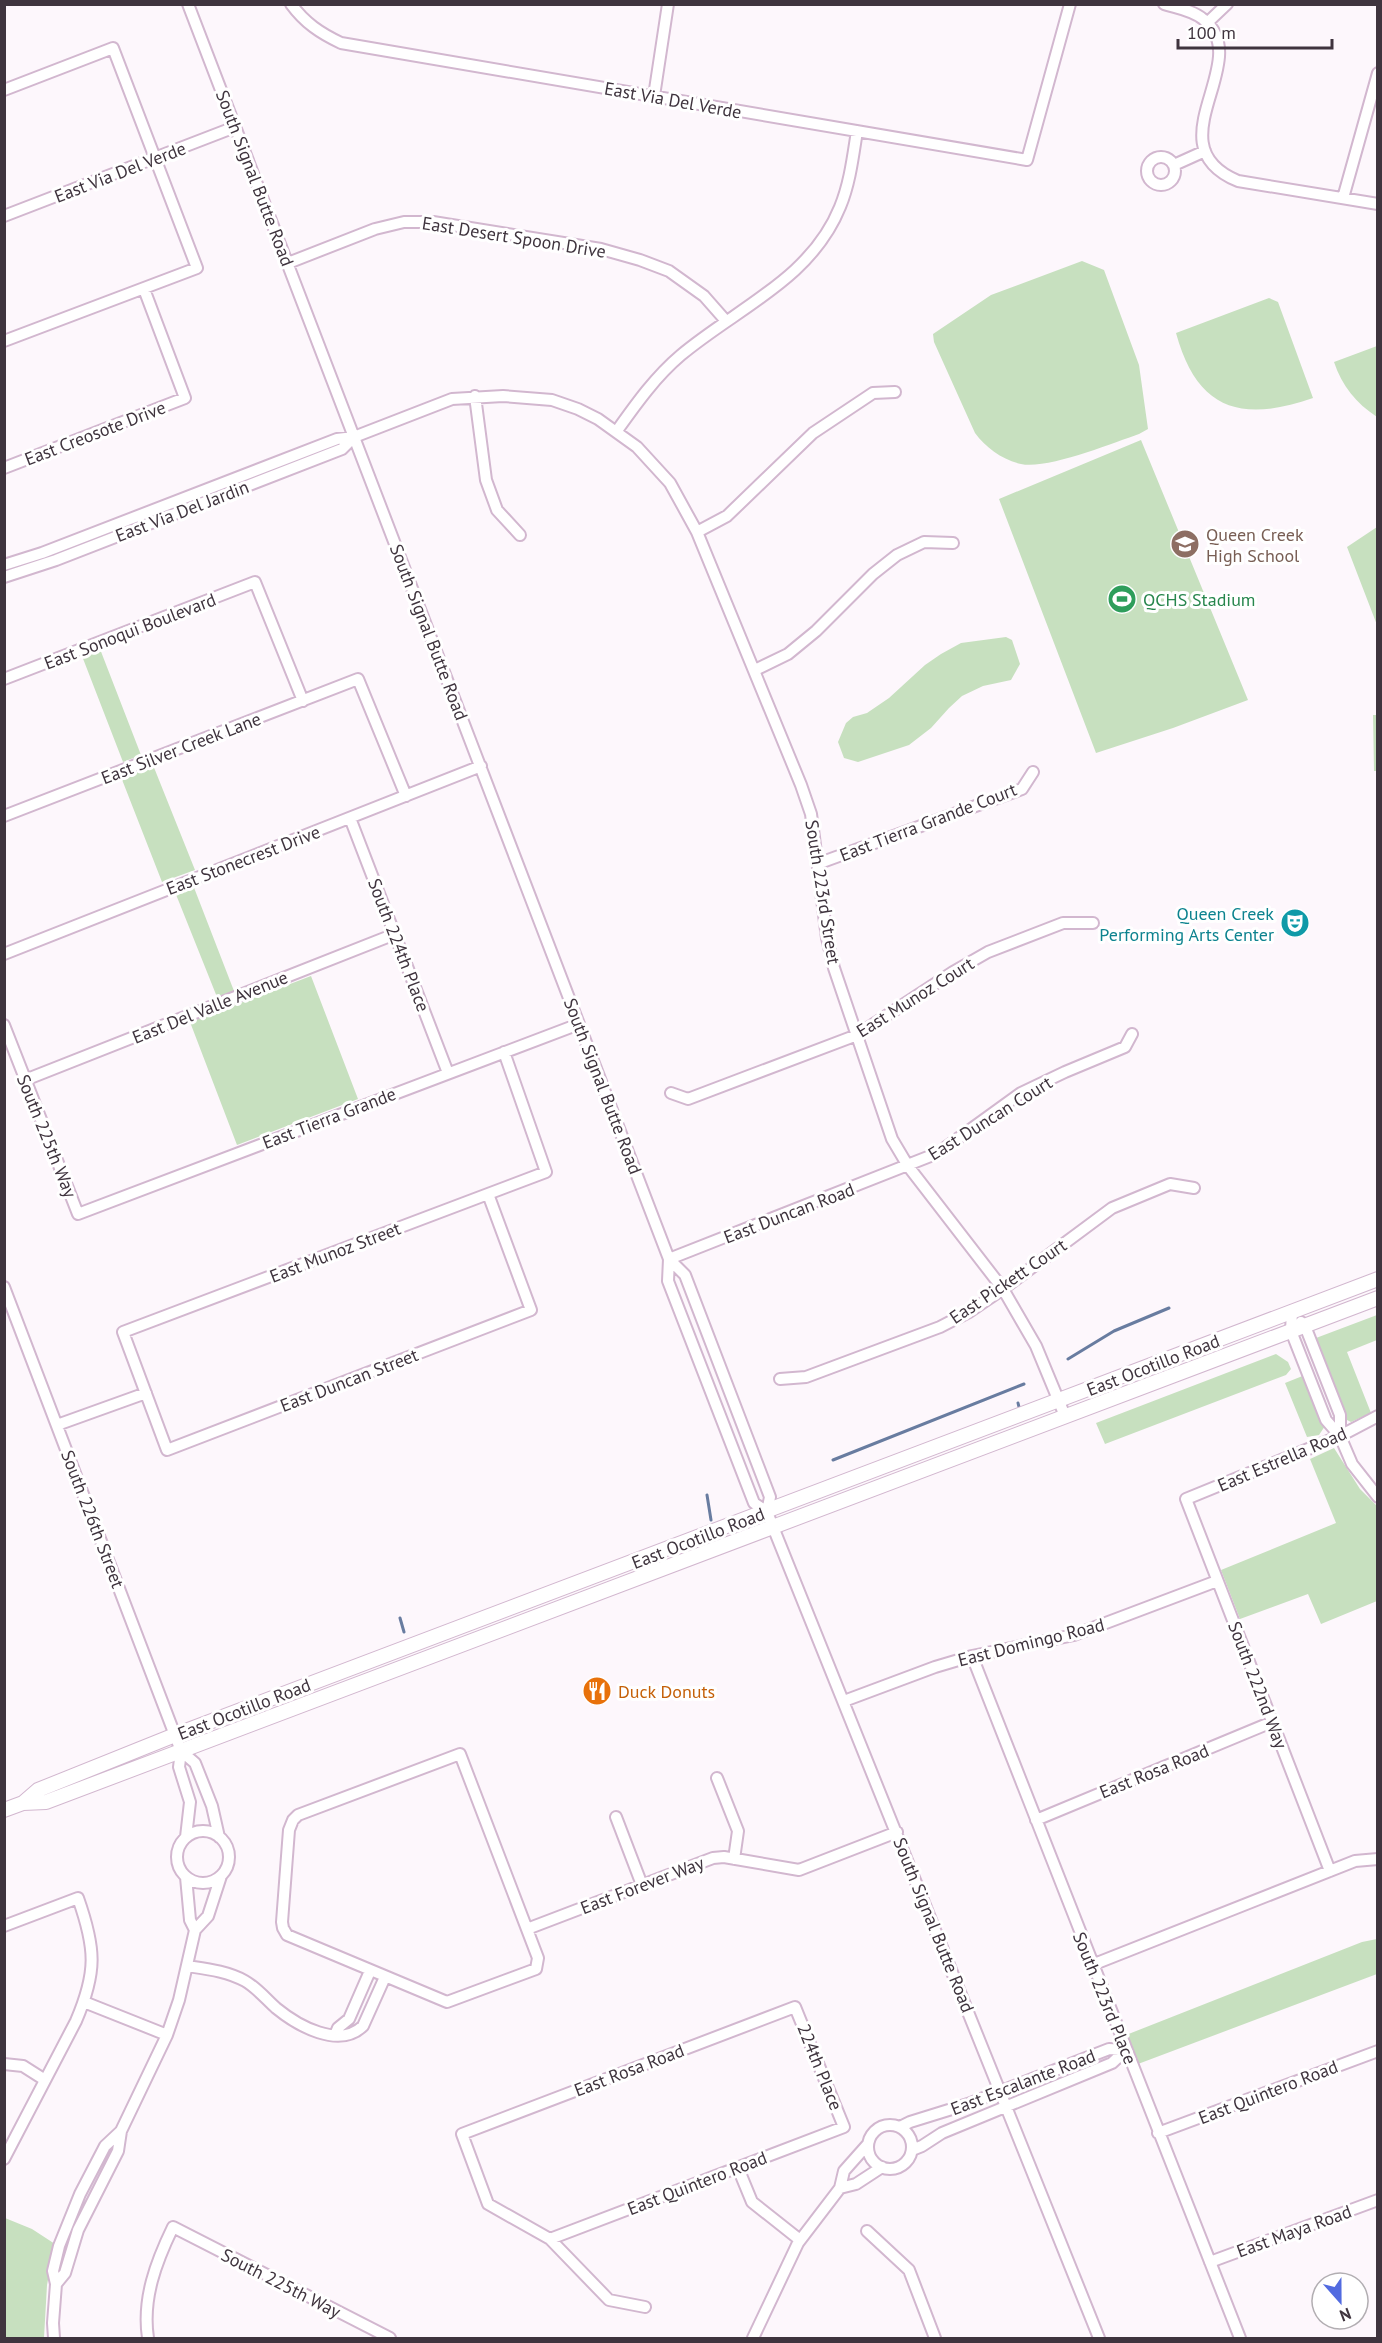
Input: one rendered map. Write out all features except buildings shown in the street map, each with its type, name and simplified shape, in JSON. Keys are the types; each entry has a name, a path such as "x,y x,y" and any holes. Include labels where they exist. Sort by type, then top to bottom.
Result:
{"main road":[{"name":"East Ocotillo Road","path":"23,1803 38,1790 175,1735 1377,1279"},
{"name":"East Ocotillo Road","path":"4,1810 23,1803 46,1802 1377,1298"}],"street":[{"name":"South Signal Butte Road","path":"188,4 669,1259 668,1281 753,1503 767,1512 774,1528 1099,2338"},
{"name":"East Via Del Verde","path":"291,4 302,19 321,33 341,43 1027,160 1070,4"},
{"path":"654,96 668,4"},
{"path":"1164,4 1186,10 1208,23 1219,46 1220,60 1201,126 1205,151 1222,174 1238,180 1377,204"},
{"path":"1208,23 1227,4"},
{"path":"4,90 113,48 197,268 4,341"},
{"path":"1343,198 1377,73"},
{"name":"East Via Del Verde","path":"4,216 235,127"},
{"path":"616,432 646,390 681,355 782,283 803,264 824,236 842,200 857,131"},
{"path":"1174,165 1205,151"},
{"name":"East Desert Spoon Drive","path":"288,263 375,229 404,222 432,222 601,249 640,260 669,271 678,277 704,296 726,321"},
{"name":"East Creosote Drive","path":"4,468 185,398 144,289"},
{"path":"698,532 728,516 813,433 873,393 896,392"},
{"path":"475,396 486,480 497,510 520,535"},
{"name":"East Via Del Jardin","path":"4,565 42,553 337,439 354,437 452,399 475,396 552,400 578,409 616,432"},
{"name":"South 223rd Street","path":"616,432 653,462 682,501 698,532 755,670 811,814 827,938 834,968 892,1139 908,1166 1004,1289 1036,1346 1065,1416"},
{"name":"East Via Del Jardin","path":"4,577 56,560 342,449 354,437"},
{"path":"755,670 788,654 816,631 873,574 897,555 924,542 953,543"},
{"name":"East Sonoqui Boulevard","path":"4,679 255,582 303,701"},
{"name":"East Silver Creek Lane","path":"4,816 358,679 406,796"},
{"name":"East Stonecrest Drive","path":"4,954 481,766"},
{"name":"East Tierra Grande Court","path":"817,864 1022,789 1033,772"},
{"name":"South 224th Place","path":"350,818 448,1073"},
{"name":"East Munoz Court","path":"671,1094 688,1099 856,1035 988,952 1063,923 1093,923"},
{"name":"East Del Valle Avenue","path":"25,1080 395,934"},
{"name":"East Tierra Grande","path":"78,1214 579,1024"},
{"name":"South 225th Way","path":"4,1025 78,1214"},
{"name":"East Duncan Court","path":"908,1166 938,1153 1022,1094 1065,1072 1125,1047 1132,1034"},
{"name":"East Munoz Street","path":"146,1393 123,1332 546,1172 504,1052"},
{"name":"East Duncan Road","path":"669,1259 908,1166"},
{"name":"East Pickett Court","path":"780,1379 806,1377 940,1327 969,1312 1004,1289 1112,1208 1170,1184 1194,1188"},
{"name":"East Duncan Street","path":"146,1393 166,1450 531,1310 488,1194"},
{"name":"South Signal Butte Road","path":"669,1259 685,1275 693,1294 770,1497 767,1512"},
{"name":"South 226th Street","path":"4,1287 181,1751"},
{"path":"1292,1311 1305,1326 1340,1415 1340,1436"},
{"path":"1292,1311 1291,1332 1326,1420 1340,1436 1352,1464 1377,1497"},
{"path":"57,1425 146,1393"},
{"name":"East Estrella Road","path":"1186,1499 1340,1436 1377,1416"},
{"name":"South 222nd Way","path":"1186,1499 1330,1871"},
{"name":"East Domingo Road","path":"844,1701 935,1667 972,1656 1074,1635 1217,1581"},
{"name":"South 223rd Place","path":"972,1656 1240,2338"},
{"name":"East Rosa Road","path":"1036,1820 1272,1722"},
{"path":"181,1751 179,1767 190,1802 186,1837 178,1850 177,1857 181,1871 186,1877 200,1883 207,1883 221,1876"},
{"path":"54,2338 56,2284 53,2271 68,2221 105,2146 121,2131 167,2035 195,1930 208,1916 221,1876 228,1863 228,1849 219,1838 212,1806 195,1763 181,1751"},
{"path":"460,1754 527,1929 538,1958 538,1966 533,1971 450,2002 295,1939 284,1931 282,1922 290,1824 298,1815 460,1754"},
{"path":"717,1778 738,1831 734,1859"},
{"path":"616,1817 642,1885"},
{"path":"186,1837 203,1831 219,1838"},
{"name":"East Forever Way","path":"527,1929 713,1858 734,1859 798,1870 897,1832"},
{"path":"1092,1965 1330,1871 1355,1862 1377,1859"},
{"path":"186,1877 190,1920 195,1930"},
{"path":"4,1926 78,1899 92,1940 93,1964 84,2002 4,2159"},
{"path":"187,1966 224,1972 238,1978 253,1986 290,2018 321,2034 339,2036 350,2036 363,2026 386,1977"},
{"path":"335,2034 338,2028 349,2019 370,1971"},
{"path":"84,2002 167,2035"},
{"name":"East Rosa Road","path":"550,2239 488,2204 462,2134 795,2007"},
{"name":"224th Place","path":"795,2007 844,2127"},
{"name":"East Escalante Road","path":"753,2338 800,2240 840,2188 844,2171 880,2128 886,2125 900,2127 968,2104 1109,2049 1126,2050"},
{"name":"East Escalante Road","path":"840,2188 856,2184 882,2167 901,2166 912,2150 942,2133 1112,2063 1126,2050"},
{"name":"East Quintero Road","path":"1158,2133 1377,2051"},
{"path":"4,2064 23,2066 45,2080"},
{"name":"East Quintero Road","path":"550,2239 844,2127"},
{"path":"900,2127 908,2134 912,2150"},
{"path":"868,2144 870,2155 882,2167"},
{"path":"738,2168 752,2202 800,2240"},
{"name":"East Maya Road","path":"1210,2262 1377,2200"},
{"name":"South 225th Way","path":"148,2338 147,2306 156,2264 173,2228 390,2338"},
{"path":"867,2230 909,2270 935,2338"},
{"path":"550,2239 609,2300 645,2307"}],"green space":[{"path":"1082,261 1104,270 1139,365 1148,429 1062,460 1032,465 1008,460 984,444 975,433 934,342 933,334 991,295"},
{"path":"1269,298 1278,302 1313,398 1287,406 1264,409 1244,409 1225,404 1210,394 1196,379 1185,359 1176,333"},
{"path":"1377,346 1377,417 1351,393 1341,379 1334,362"},
{"name":"QCHS Stadium","path":"1141,440 1248,700 1096,753 999,499"},
{"path":"1377,527 1377,625 1347,547"},
{"path":"1006,637 1012,640 1020,664 1011,680 983,686 962,696 931,728 909,745 858,762 844,758 838,742 846,723 853,717 867,713 889,698 925,665 961,643"},
{"path":"100,649 141,755 123,762 82,656"},
{"path":"1373,715 1377,715 1377,771 1374,771"},
{"path":"153,765 195,870 162,882 121,777"},
{"path":"193,885 234,991 217,997 175,892"},
{"path":"311,976 358,1099 237,1145 190,1022"},
{"path":"1377,1315 1377,1340 1347,1352 1371,1413 1351,1422 1345,1419 1316,1338"},
{"path":"1276,1354 1288,1362 1291,1369 1286,1375 1105,1444 1096,1423"},
{"path":"1305,1375 1325,1426 1319,1435 1307,1437 1285,1383"},
{"path":"1334,1448 1360,1489 1377,1506 1377,1601 1321,1624 1308,1594 1240,1619 1221,1570 1336,1523 1310,1459"},
{"path":"1377,1939 1377,1974 1138,2064 1126,2035 1362,1942"},
{"path":"5,2218 32,2229 55,2244 47,2285 44,2338 5,2338"}],"waterway":[{"path":"1068,1359 1114,1331 1169,1308"},
{"path":"833,1460 1024,1384"},
{"path":"1018,1403 1019,1407"},
{"path":"707,1495 711,1520"},
{"path":"400,1618 404,1632"}],"place":[{"name":"Queen Creek High School","path":"1185,544"},
{"name":"QCHS Stadium","path":"1122,599"},
{"name":"Queen Creek Performing Arts Center","path":"1295,923"},
{"name":"Duck Donuts","path":"597,1691"}]}
